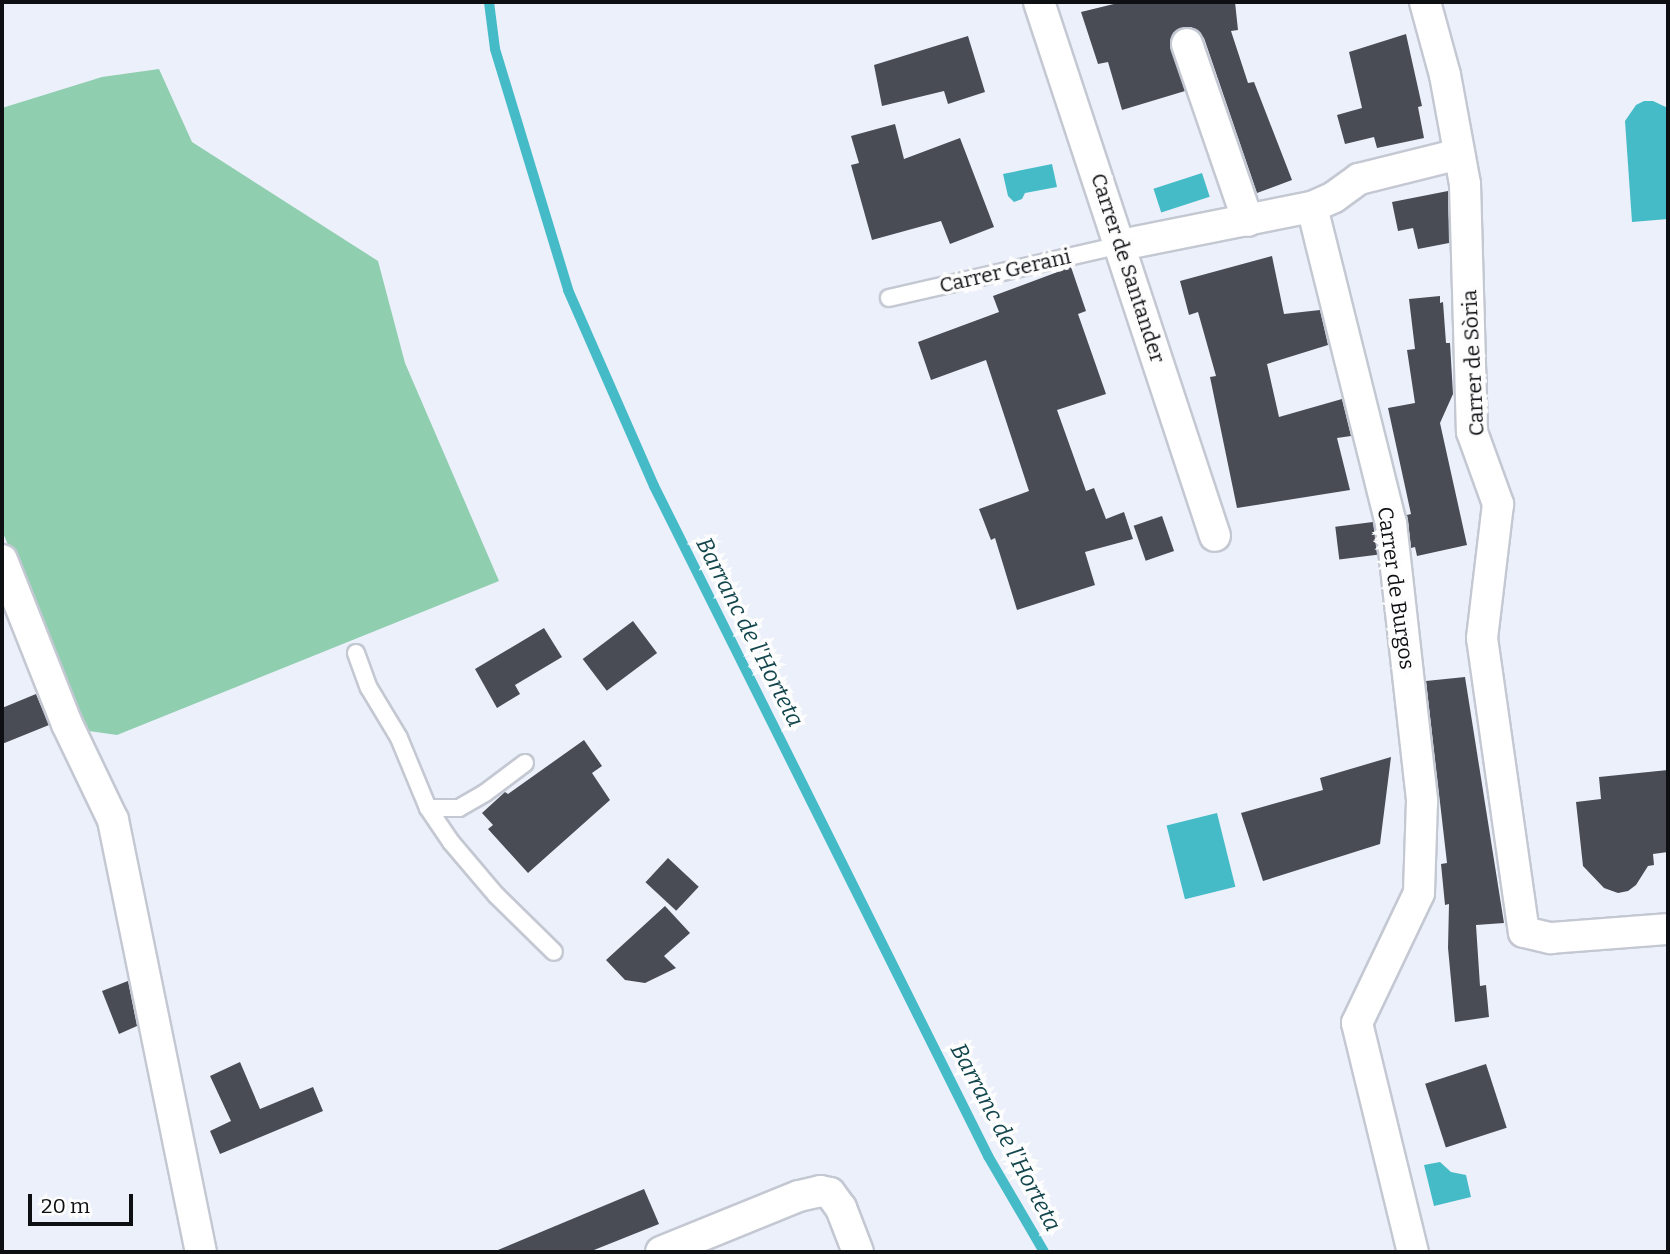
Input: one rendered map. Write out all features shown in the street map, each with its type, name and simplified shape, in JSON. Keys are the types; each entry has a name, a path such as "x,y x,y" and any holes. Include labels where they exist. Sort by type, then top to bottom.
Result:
{"street":[{"name":"Carrer de Santander","path":"1039,2 1215,536"},
{"name":"Carrer de Sòria","path":"1425,2 1445,75 1467,217 1472,432 1498,504 1482,638 1524,932 1551,938 1668,929"},
{"path":"1187,44 1248,221"},
{"path":"1121,245 1312,207 1334,197 1359,179 1459,154"},
{"name":"Carrer de Burgos","path":"1312,207 1391,523 1422,801 1419,893 1357,1023 1413,1252"},
{"path":"2,560 67,724 113,820 201,1252"},
{"path":"661,1252 799,1196 820,1191 830,1194 841,1208 858,1252"}],"lane":[{"name":"Carrer Gerani","path":"889,298 1121,245"},
{"path":"356,653 369,688 399,738 428,808 451,842 496,895 554,952"},
{"path":"428,808 459,808 485,793 525,763"}],"green space":[{"path":"159,69 192,142 378,261 405,363 499,581 117,735 82,730 2,530 2,108 102,77"}],"water":[{"path":"1653,101 1668,108 1668,219 1632,222 1625,121 1636,105"},
{"path":"1052,164 1057,187 1025,193 1022,199 1014,202 1008,196 1003,174"},
{"path":"1202,173 1210,197 1161,213 1153,189"},
{"path":"1217,813 1235,887 1185,899 1167,826"},
{"path":"1440,1162 1451,1172 1466,1175 1471,1197 1434,1206 1424,1165"}],"building":[{"path":"1122,2 1235,2 1238,30 1231,31 1248,83 1254,82 1292,180 1257,193 1204,38 1191,27 1174,32 1170,41 1185,91 1122,110 1108,62 1098,64 1081,12"},
{"path":"1406,34 1422,106 1418,107 1424,138 1377,148 1374,137 1345,144 1337,115 1362,108 1349,52"},
{"path":"968,36 985,92 948,104 944,91 882,106 874,65"},
{"path":"895,124 904,159 960,138 994,227 950,244 941,221 872,240 851,165 859,163 851,136"},
{"path":"1448,191 1449,243 1418,249 1413,228 1398,231 1392,202"},
{"path":"1272,256 1284,314 1320,310 1328,345 1267,364 1279,417 1342,399 1351,436 1337,438 1350,490 1237,508 1210,377 1216,376 1198,312 1189,315 1180,281"},
{"path":"1071,267 1086,311 1078,314 1106,394 1057,410 1086,491 1094,488 1106,519 1124,512 1133,539 1085,552 1095,585 1017,610 995,538 991,540 979,509 1029,491 986,360 931,380 918,342 999,312 993,296"},
{"path":"1440,296 1440,303 1443,302 1446,343 1450,343 1453,394 1440,423 1467,545 1417,556 1415,547 1411,548 1407,515 1411,514 1388,408 1415,403 1407,350 1415,349 1409,299"},
{"path":"1162,516 1174,551 1146,561 1134,526"},
{"path":"1373,522 1377,555 1339,559 1335,527"},
{"path":"633,621 657,653 607,691 583,659"},
{"path":"544,628 562,657 515,685 520,694 497,708 475,669"},
{"path":"1465,677 1504,923 1476,925 1480,986 1486,985 1489,1017 1455,1022 1448,948 1449,904 1445,905 1441,864 1447,863 1426,681"},
{"path":"36,694 49,725 2,744 2,708"},
{"path":"584,740 602,766 592,773 610,800 528,873 488,829 493,825 482,813 505,792 508,794"},
{"path":"1391,757 1380,844 1263,881 1241,813 1323,790 1320,778"},
{"path":"1668,770 1668,852 1653,854 1654,865 1648,866 1636,885 1628,891 1618,893 1604,888 1583,866 1576,802 1601,799 1599,777"},
{"path":"668,858 699,887 676,911 645,882"},
{"path":"665,906 690,933 664,956 676,968 645,983 625,980 606,960"},
{"path":"128,981 137,1026 119,1034 102,991"},
{"path":"240,1062 260,1109 313,1087 323,1111 220,1154 210,1131 231,1121 210,1076"},
{"path":"1486,1064 1507,1128 1446,1147 1425,1084"},
{"path":"644,1189 659,1224 589,1252 493,1252"}],"waterway":[{"name":"Barranc de l'Horteta","path":"489,2 495,49 568,290 654,486 988,1156 1044,1252"}]}
